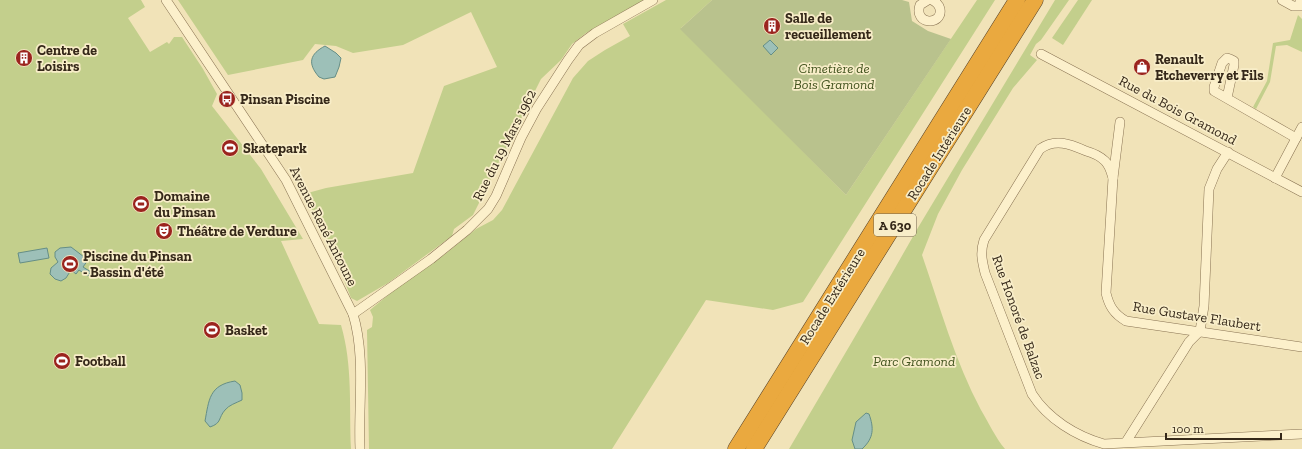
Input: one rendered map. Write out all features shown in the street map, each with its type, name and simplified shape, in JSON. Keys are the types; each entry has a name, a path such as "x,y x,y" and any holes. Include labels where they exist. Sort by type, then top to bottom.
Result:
{"highway":[{"name":"Rocade Extérieure","path":"736,449 1017,0"},
{"name":"Rocade Intérieure","path":"754,449 1035,0"}],"street":[{"name":"Avenue René Antoune","path":"166,0 286,180 352,314 357,327 360,357 360,449"},
{"name":"Rue du 19 Mars 1962","path":"352,314 369,304 431,259 467,230 488,209 496,196 521,138 537,108 579,45 595,33 653,0"},
{"path":"927,0 920,5 919,12 922,19 929,22 939,17 941,10 938,4 932,0"},
{"path":"1282,0 1293,6 1302,6 1300,0"},
{"name":"Rue du Bois Gramond","path":"1041,54 1302,192"},
{"path":"1227,98 1296,138"},
{"name":"Rue Gustave Flaubert","path":"1120,122 1113,178 1106,293 1108,302 1113,311 1126,321 1302,347"},
{"path":"1276,178 1302,127"},
{"name":"Rue Honoré de Balzac","path":"1113,178 1110,167 1105,160 1097,155 1069,143 1050,143 1040,149 991,226 984,240 981,250 985,273 1032,394 1038,404 1056,420 1077,434 1089,440 1104,444 1302,434"},
{"path":"1126,442 1189,342 1200,331 1204,306 1209,189 1217,168 1228,152"}],"green space":[{"name":"Domaine du Pinsan","path":"0,0 141,0 145,7 128,18 150,52 167,42 169,44 174,37 182,37 217,94 212,106 261,169 303,239 281,241 319,324 341,325 345,340 349,371 351,449 0,449"},
{"path":"178,0 644,0 586,33 572,44 561,60 541,79 473,215 454,229 452,236 388,283 357,301 351,298 337,262 304,194 326,188 413,173 444,86 497,67 471,12 403,45 353,53 336,46 315,44 303,60 228,75"},
{"path":"666,0 712,0 681,28 846,195 977,0 995,0 803,302 773,310 706,300 612,449 369,449 367,330 372,327 373,317 370,310 393,291 444,255 476,229 493,220 502,210 573,78 588,61 630,36 623,24"},
{"name":"Cimetière de Bois Gramond","path":"712,0 902,0 909,2 912,21 928,31 951,39 846,195 680,29"},
{"name":"Parc Gramond","path":"1055,0 1069,0 1041,40 1036,44 1030,55 1037,60 1013,88 962,170 938,214 922,255 948,334 963,372 981,410 1005,449 789,449 919,226"},
{"path":"1078,0 1092,0 1063,45 1052,38"},
{"path":"1298,15 1302,19 1302,52 1287,45 1276,46 1270,82 1256,109 1253,107 1267,81 1273,43 1290,40"}],"water":[{"path":"770,40 778,48 771,55 763,46"},
{"path":"325,46 341,58 335,77 324,79 319,77 315,72 312,59 316,52"},
{"name":"Piscine du Pinsan - Bassin d'été","path":"71,247 88,260 83,267 91,272 88,276 79,270 76,274 71,270 66,278 61,281 55,279 50,274 51,268 58,262 55,257 55,252 60,248"},
{"path":"47,248 49,258 20,263 18,253"},
{"path":"235,381 240,385 242,400 227,408 218,422 210,427 205,421 209,400 215,390 220,386"},
{"path":"866,413 869,414 872,424 871,437 862,449 855,449 852,440 856,422"}],"place":[{"name":"Salle de recueillement","path":"772,26"},
{"name":"Centre de Loisirs","path":"24,58"},
{"name":"Renault Etcheverry et Fils","path":"1142,67"},
{"name":"Pinsan Piscine","path":"227,99"},
{"name":"Skatepark","path":"230,148"},
{"name":"Domaine du Pinsan","path":"141,204"},
{"name":"Théâtre de Verdure","path":"164,231"},
{"name":"Piscine du Pinsan - Bassin d'été","path":"70,264"},
{"name":"Basket","path":"212,330"},
{"name":"Football","path":"62,361"}]}
